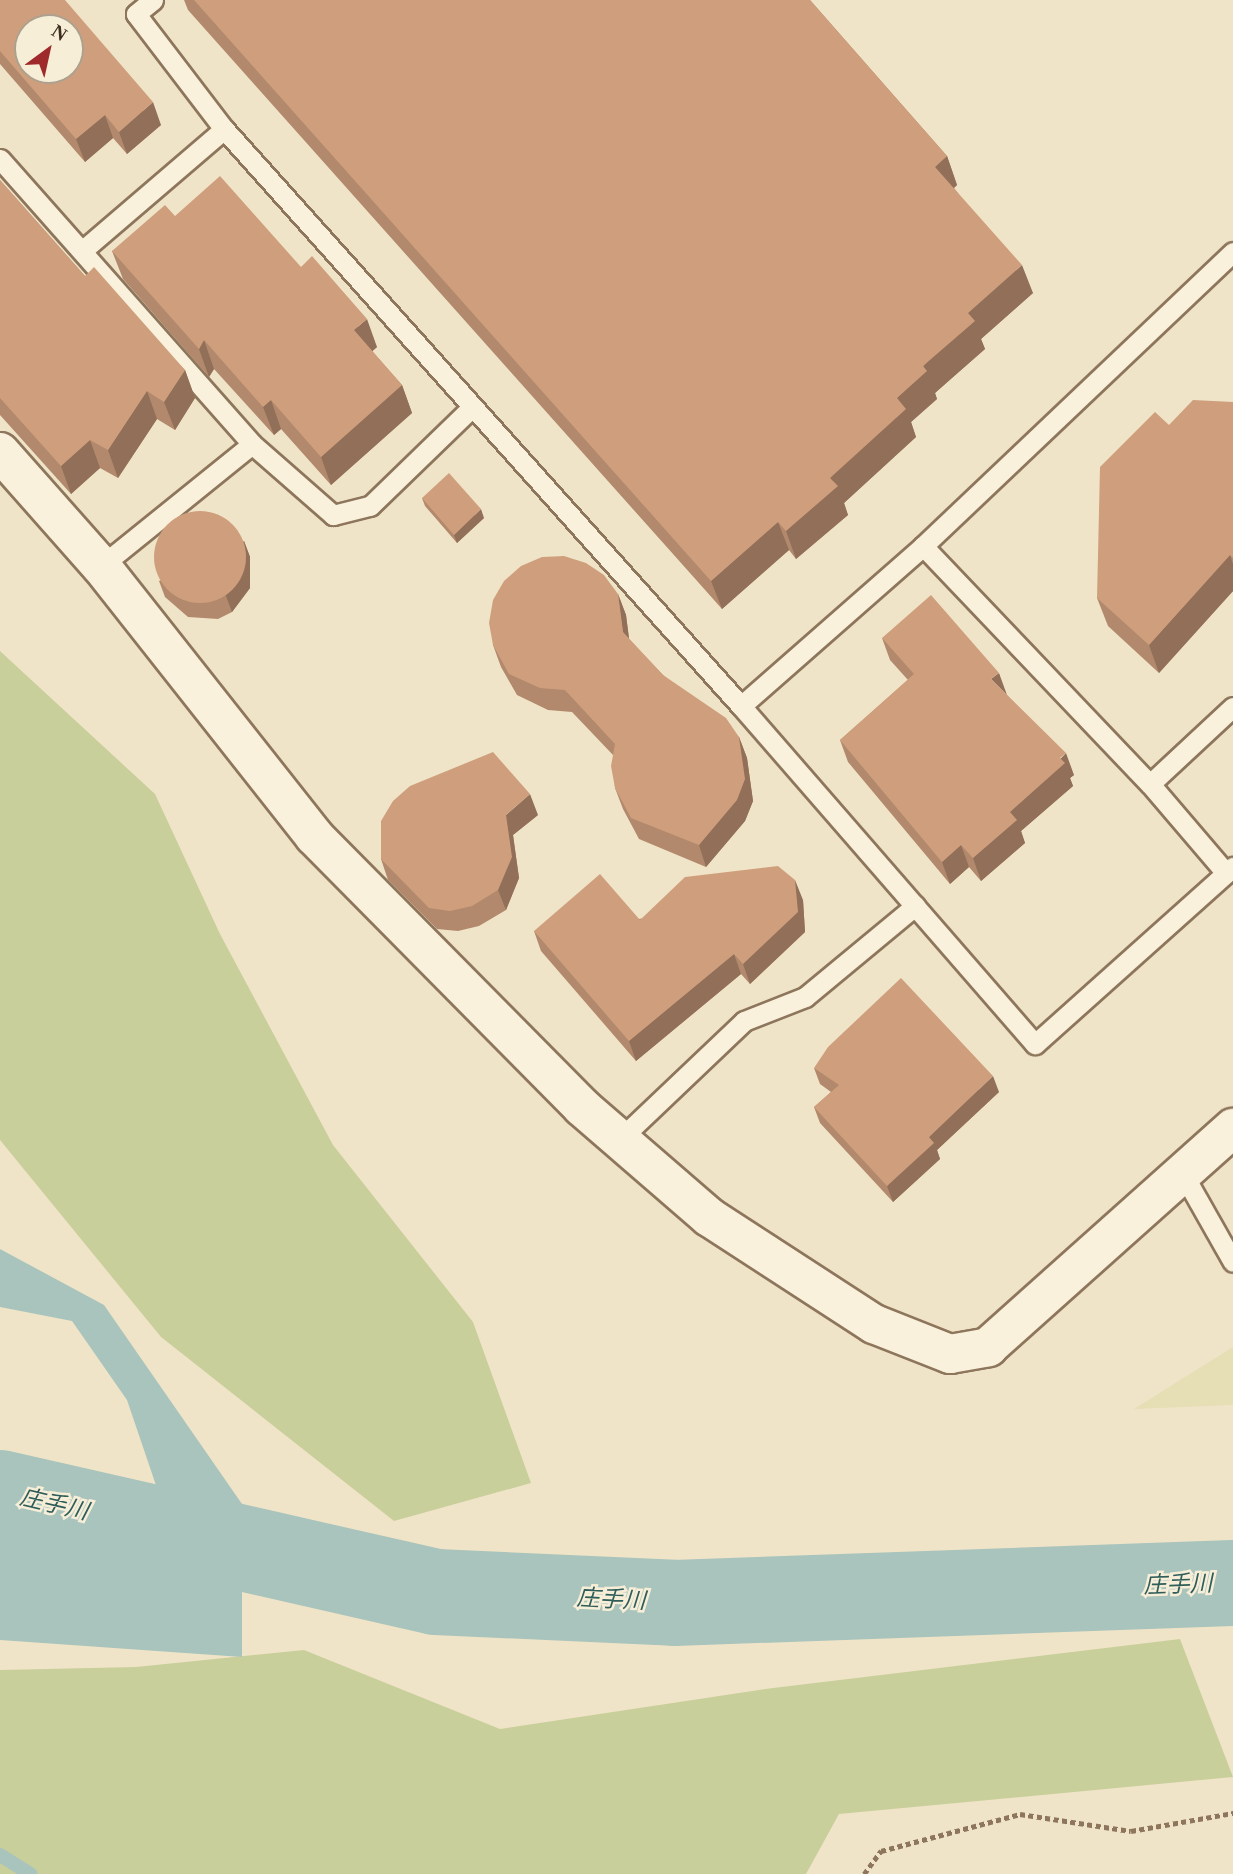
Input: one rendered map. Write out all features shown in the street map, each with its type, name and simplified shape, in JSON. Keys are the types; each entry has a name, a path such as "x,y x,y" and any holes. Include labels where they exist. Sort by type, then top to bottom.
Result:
{"street":[{"path":"0,452 101,566 314,836 618,1142 709,1217 874,1324 950,1354 988,1347 1233,1128"}],"lane":[{"path":"153,0 136,15 224,129 471,408 741,706 1035,1044 1230,870 923,546"},
{"path":"83,250 224,129"},
{"path":"0,159 252,444 333,515 370,506 471,408"},
{"path":"741,706 923,546 1233,252"},
{"path":"101,566 252,444"},
{"path":"1150,785 1233,707"},
{"path":"618,1142 744,1021 805,997 915,906"},
{"path":"1182,1172 1233,1262"}],"path":[{"path":"864,1874 881,1851 1020,1814 1130,1832 1233,1813"}],"shaded area":[{"path":"1233,1347 1233,1405 1134,1409"}],"green space":[{"path":"0,651 155,794 220,934 333,1145 473,1322 531,1483 394,1521 161,1337 0,1140"},
{"path":"1180,1639 1233,1777 839,1814 806,1874 0,1874 0,1670 136,1667 304,1650 500,1729 765,1689"}],"water":[{"path":"0,1249 104,1305 242,1504 242,1657 0,1640 0,1470 83,1495 162,1503 127,1400 72,1321 0,1307"}],"building":[{"path":"0,0 65,0 77,14 14,14 14,67 0,51"},
{"path":"194,0 810,0 947,156 935,167 1022,265 968,313 975,321 923,366 927,371 897,398 906,409 830,478 838,486 786,531 778,522 711,581"},
{"path":"84,22 153,102 119,132 105,115 76,139 28,84 84,84"},
{"path":"220,176 301,267 312,256 367,319 354,330 402,385 321,457 271,400 263,407 204,340 199,349 112,251 165,205 175,216"},
{"path":"0,180 85,276 94,267 185,370 164,402 147,391 108,450 90,440 61,466 0,398"},
{"path":"1193,400 1233,402 1233,558 1230,555 1149,645 1097,598 1100,467 1155,412 1169,425"},
{"path":"449,473 481,509 454,535 422,498"},
{"path":"200,511 218,515 232,525 242,539 246,557 242,575 232,589 218,599 200,603 182,599 168,589 158,575 154,557 158,539 168,525 182,515"},
{"path":"564,556 586,563 604,575 618,594 623,632 663,675 726,718 739,737 745,779 737,800 699,845 631,818 615,788 611,766 615,744 565,690 540,688 509,674 493,645 489,623 493,600 504,581 521,566 542,557"},
{"path":"931,595 999,673 991,679 1066,753 1060,758 1065,763 1010,812 1017,820 973,858 961,845 942,862 840,740 914,674 882,638"},
{"path":"493,752 530,794 506,815 512,857 498,890 472,906 450,911 429,908 381,859 381,821 393,801 410,786"},
{"path":"778,866 795,880 798,912 743,964 734,954 629,1041 534,931 600,874 640,920 685,877"},
{"path":"901,978 993,1076 929,1137 934,1143 887,1186 814,1107 839,1085 814,1068 828,1047"}],"waterway":[{"name":"庄手川","path":"0,1493 436,1592 674,1603 1233,1583"},
{"path":"0,1855 30,1874"}]}
